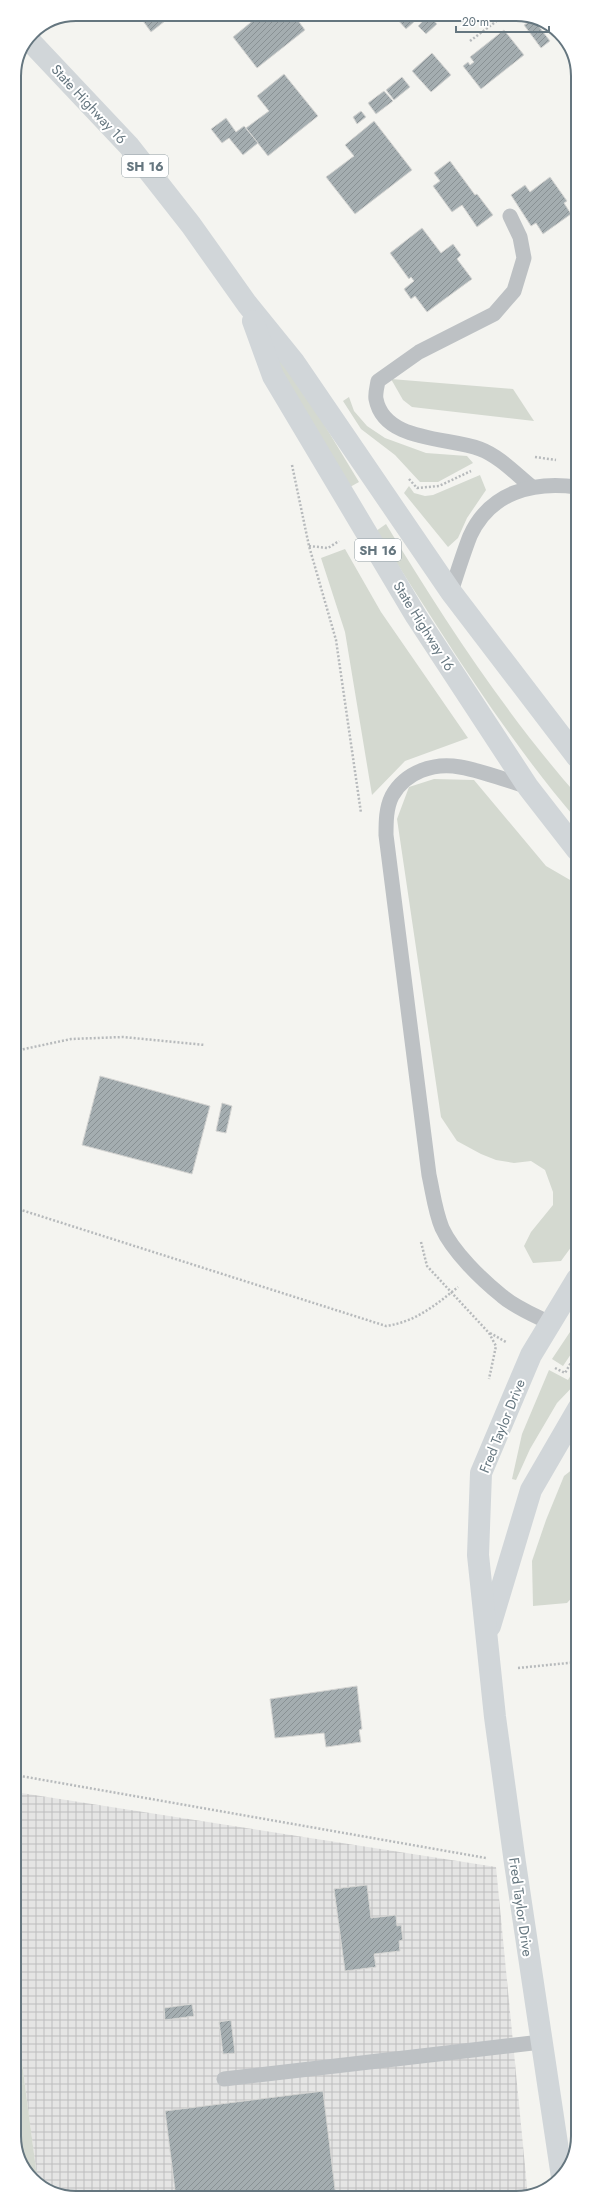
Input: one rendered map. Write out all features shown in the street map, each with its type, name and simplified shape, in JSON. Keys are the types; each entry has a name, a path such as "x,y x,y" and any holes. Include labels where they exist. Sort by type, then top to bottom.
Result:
{"main road":[{"name":"State Highway 16","path":"32,43 129,146 191,225 247,304 294,362 451,592 571,749"},
{"name":"State Highway 16","path":"247,304 274,376 416,616 528,787 571,842"},
{"name":"Fred Taylor Drive","path":"561,2168 514,1863 478,1555 481,1473 531,1355 571,1290"},
{"name":"Fred Taylor Drive","path":"488,1635 531,1490 571,1421"}],"lane":[{"path":"510,216 520,237 524,258 514,290 494,314 419,352 378,381 376,398 380,412 401,431 481,449 500,460 532,486"},
{"path":"451,592 471,535 483,516 498,502 516,491 532,486 571,487"},
{"path":"528,787 461,767 432,768 415,772 402,783 392,797 386,815 386,835 435,1207 442,1229 455,1248 476,1272 502,1297 550,1322"},
{"path":"224,2079 541,2042"}],"path":[{"path":"470,41 497,21"},
{"path":"291,461 309,546 328,548 343,539"},
{"path":"405,474 417,488 439,486 475,469"},
{"path":"21,1050 71,1039 123,1037 205,1045"},
{"path":"21,1210 386,1326 404,1324 424,1313 476,1272"},
{"path":"488,1382 496,1346 489,1333 508,1343"},
{"path":"552,1366 565,1373 571,1361"},
{"path":"491,1671 571,1663"},
{"path":"21,1776 514,1863"}],"shaded area":[{"path":"271,352 293,373 359,482 350,487"},
{"path":"391,379 513,389 534,421 412,407 403,400"},
{"path":"349,397 354,411 367,426 385,438 426,453 467,456 473,463 438,482 420,482 395,455 361,429 343,401"},
{"path":"480,475 486,490 467,518 458,538 448,547 404,493 409,486 414,493 425,496 433,495"},
{"path":"386,524 452,629 476,664 524,731 571,788 571,813 522,751 472,679 376,531"},
{"path":"345,549 381,612 468,738 405,761 372,795 345,632 321,558"},
{"path":"434,779 474,780 546,866 571,881 571,1247 561,1261 533,1263 524,1246 531,1232 553,1205 553,1192 545,1170 531,1161 514,1163 496,1160 481,1154 457,1141 441,1117 397,819 409,787"},
{"path":"571,1330 571,1354 563,1366 552,1359"},
{"path":"549,1370 568,1380 571,1375 571,1388 557,1403 530,1449 516,1480 512,1479 522,1434"},
{"path":"571,1470 571,1599 567,1603 533,1606 532,1561 546,1520 564,1476"},
{"path":"21,1793 496,1867 527,2190 72,2191 48,2184 37,2174 21,2055"},
{"path":"21,2055 37,2174 28,2164 22,2147"}],"building":[{"path":"143,21 165,21 151,32"},
{"path":"252,21 298,21 305,30 257,68 233,37"},
{"path":"399,21 414,22 406,29"},
{"path":"423,21 434,21 437,24 426,34 418,26"},
{"path":"528,22 538,26 550,41 541,48 524,25"},
{"path":"504,30 524,55 481,89 463,66 468,62 470,65 474,62 470,57"},
{"path":"432,53 451,75 431,92 412,71"},
{"path":"284,74 318,116 268,156 246,128 269,111 257,96"},
{"path":"402,77 410,87 394,100 386,90"},
{"path":"384,91 393,101 376,114 368,103"},
{"path":"361,111 366,117 357,124 353,117"},
{"path":"226,118 236,132 244,126 258,143 243,155 229,138 222,143 211,129"},
{"path":"374,121 412,170 355,214 326,177 354,156 345,145"},
{"path":"450,161 475,195 477,194 493,215 477,227 462,205 452,212 433,186 440,181 434,173"},
{"path":"550,177 567,201 564,203 571,214 543,234 536,223 531,226 511,195 525,185 530,192"},
{"path":"422,228 441,253 453,244 461,255 457,259 472,279 427,312 415,296 411,299 404,289 414,281 411,277 409,279 390,253"},
{"path":"100,1076 210,1106 192,1174 82,1145"},
{"path":"222,1103 232,1106 226,1133 216,1131"},
{"path":"357,1686 362,1729 359,1730 361,1742 326,1747 324,1733 275,1738 270,1699"},
{"path":"367,1885 371,1918 396,1915 397,1926 401,1925 403,1940 399,1941 400,1951 374,1954 376,1967 345,1971 334,1889"},
{"path":"192,2004 194,2016 165,2020 164,2008"},
{"path":"231,2020 235,2053 223,2054 219,2022"},
{"path":"323,2091 335,2191 175,2191 165,2111"}]}
